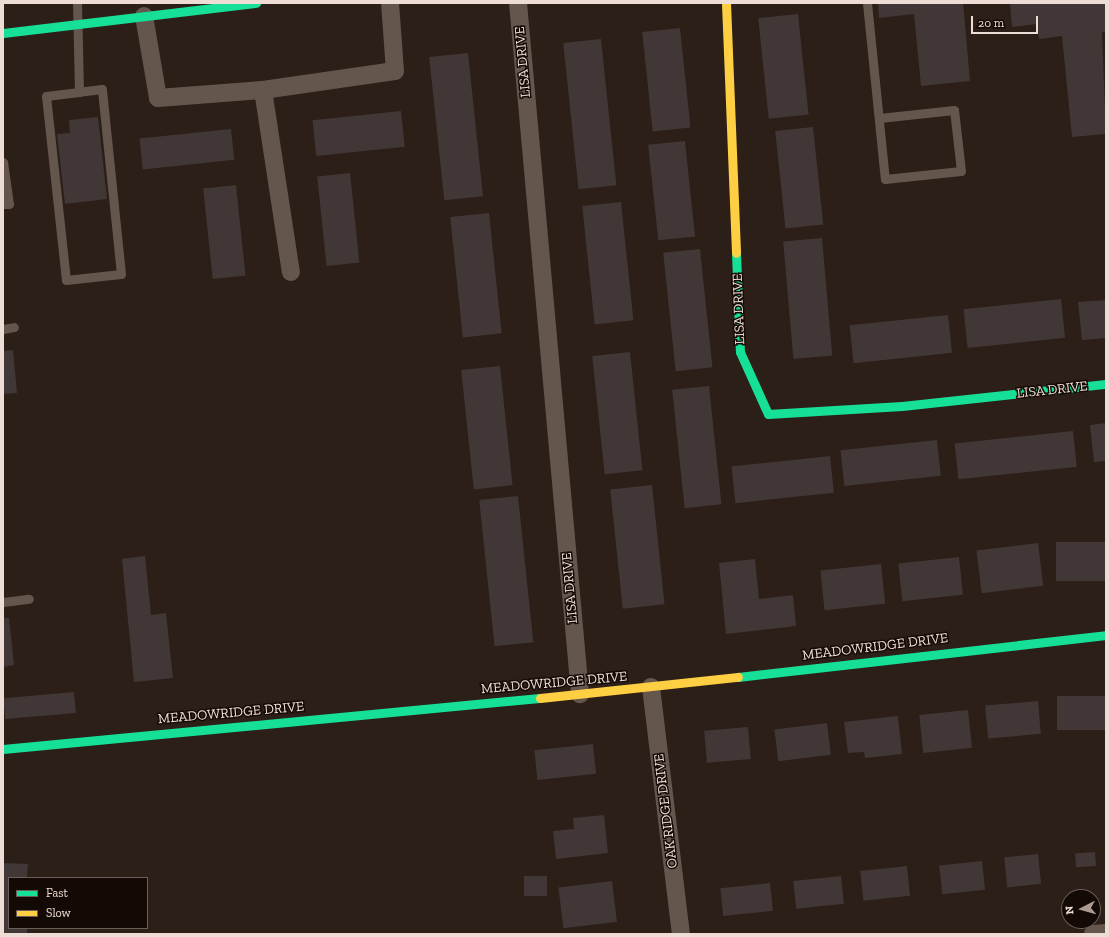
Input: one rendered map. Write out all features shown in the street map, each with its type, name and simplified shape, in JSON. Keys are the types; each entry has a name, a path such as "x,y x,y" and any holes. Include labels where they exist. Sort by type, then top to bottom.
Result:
{"street":[{"path":"3,33 256,3"},
{"path":"144,16 158,98 263,90 395,71 390,3"},
{"name":"LISA DRIVE","path":"518,3 580,694"},
{"name":"LISA DRIVE","path":"726,3 740,352 768,414 902,406 1106,384"},
{"path":"263,90 291,272"},
{"name":"MEADOWRIDGE DRIVE","path":"3,749 651,687 1106,635"},
{"name":"OAK RIDGE DRIVE","path":"651,687 680,934"},
{"path":"1093,934 1106,933"}],"lane":[{"path":"77,3 79,92"},
{"path":"867,3 879,118 886,179 961,171 954,110 879,118"},
{"path":"102,89 121,274 66,280 46,96 79,92 102,89"},
{"path":"3,162 9,204 3,204"},
{"path":"3,328 14,327"},
{"path":"3,602 29,599"}],"building":[{"path":"878,3 963,3 970,81 921,86 914,14 879,18"},
{"path":"1010,3 1106,3 1106,32 1102,32 1106,134 1072,137 1062,36 1039,39 1037,24 1012,27"},
{"path":"798,14 809,114 769,119 758,18"},
{"path":"680,28 690,127 653,131 642,32"},
{"path":"601,39 616,185 579,189 563,43"},
{"path":"468,53 483,196 444,200 429,57"},
{"path":"401,111 405,147 316,156 312,120"},
{"path":"98,117 107,199 65,204 57,134 70,133 69,120"},
{"path":"813,127 823,224 785,228 775,131"},
{"path":"231,129 234,160 143,169 140,139"},
{"path":"685,141 695,236 658,240 648,145"},
{"path":"350,173 359,263 327,266 317,176"},
{"path":"236,185 246,276 213,279 203,188"},
{"path":"621,202 633,320 595,324 582,206"},
{"path":"489,213 502,333 463,337 450,217"},
{"path":"822,238 832,356 793,359 783,241"},
{"path":"700,249 712,367 676,371 663,253"},
{"path":"1061,299 1065,338 968,348 964,309"},
{"path":"1106,300 1106,338 1082,340 1078,302"},
{"path":"948,315 952,353 854,363 850,325"},
{"path":"13,350 17,393 3,394 3,351"},
{"path":"630,352 642,470 605,474 592,356"},
{"path":"500,366 513,485 474,489 461,370"},
{"path":"709,386 721,504 685,508 672,390"},
{"path":"1106,423 1106,461 1094,462 1090,425"},
{"path":"1073,431 1077,467 958,479 955,443"},
{"path":"937,440 941,476 844,486 841,450"},
{"path":"830,456 834,493 735,503 732,466"},
{"path":"652,485 665,604 623,609 610,489"},
{"path":"518,496 533,642 495,646 479,500"},
{"path":"1056,542 1106,542 1106,581 1056,581"},
{"path":"1038,543 1043,586 982,593 976,551"},
{"path":"145,556 151,615 166,613 173,678 134,682 122,559"},
{"path":"959,557 963,595 902,601 898,563"},
{"path":"755,559 759,599 793,595 796,626 726,634 719,563"},
{"path":"881,564 885,604 825,610 820,570"},
{"path":"3,618 9,618 14,665 3,667"},
{"path":"74,692 76,713 5,719 3,698"},
{"path":"1057,696 1106,696 1106,730 1057,730"},
{"path":"1038,701 1041,734 988,738 985,706"},
{"path":"968,710 972,748 923,753 919,715"},
{"path":"898,716 902,754 865,758 864,752 848,753 844,722"},
{"path":"827,723 831,755 778,761 774,729"},
{"path":"748,727 751,759 707,763 704,731"},
{"path":"593,744 596,774 537,780 534,750"},
{"path":"604,815 608,853 556,859 553,831 574,829 573,818"},
{"path":"1095,852 1096,866 1076,867 1075,853"},
{"path":"1038,854 1041,884 1007,887 1004,858"},
{"path":"982,861 985,890 942,894 939,865"},
{"path":"3,863 28,864 27,877 8,877 8,929 27,929 27,934 3,934"},
{"path":"907,866 910,896 863,901 860,871"},
{"path":"524,876 547,876 547,896 524,896"},
{"path":"841,876 844,904 796,909 793,881"},
{"path":"612,881 617,922 563,928 558,888"},
{"path":"770,883 773,911 723,916 720,888"}],"traffic: fast":[{"path":"3,33 256,3"},
{"path":"736,253 740,352 768,414 902,406 1106,384"},
{"path":"738,677 1106,635"},
{"path":"3,749 540,698"}],"traffic: slow":[{"path":"726,3 736,253"},
{"path":"540,698 738,677"}]}
